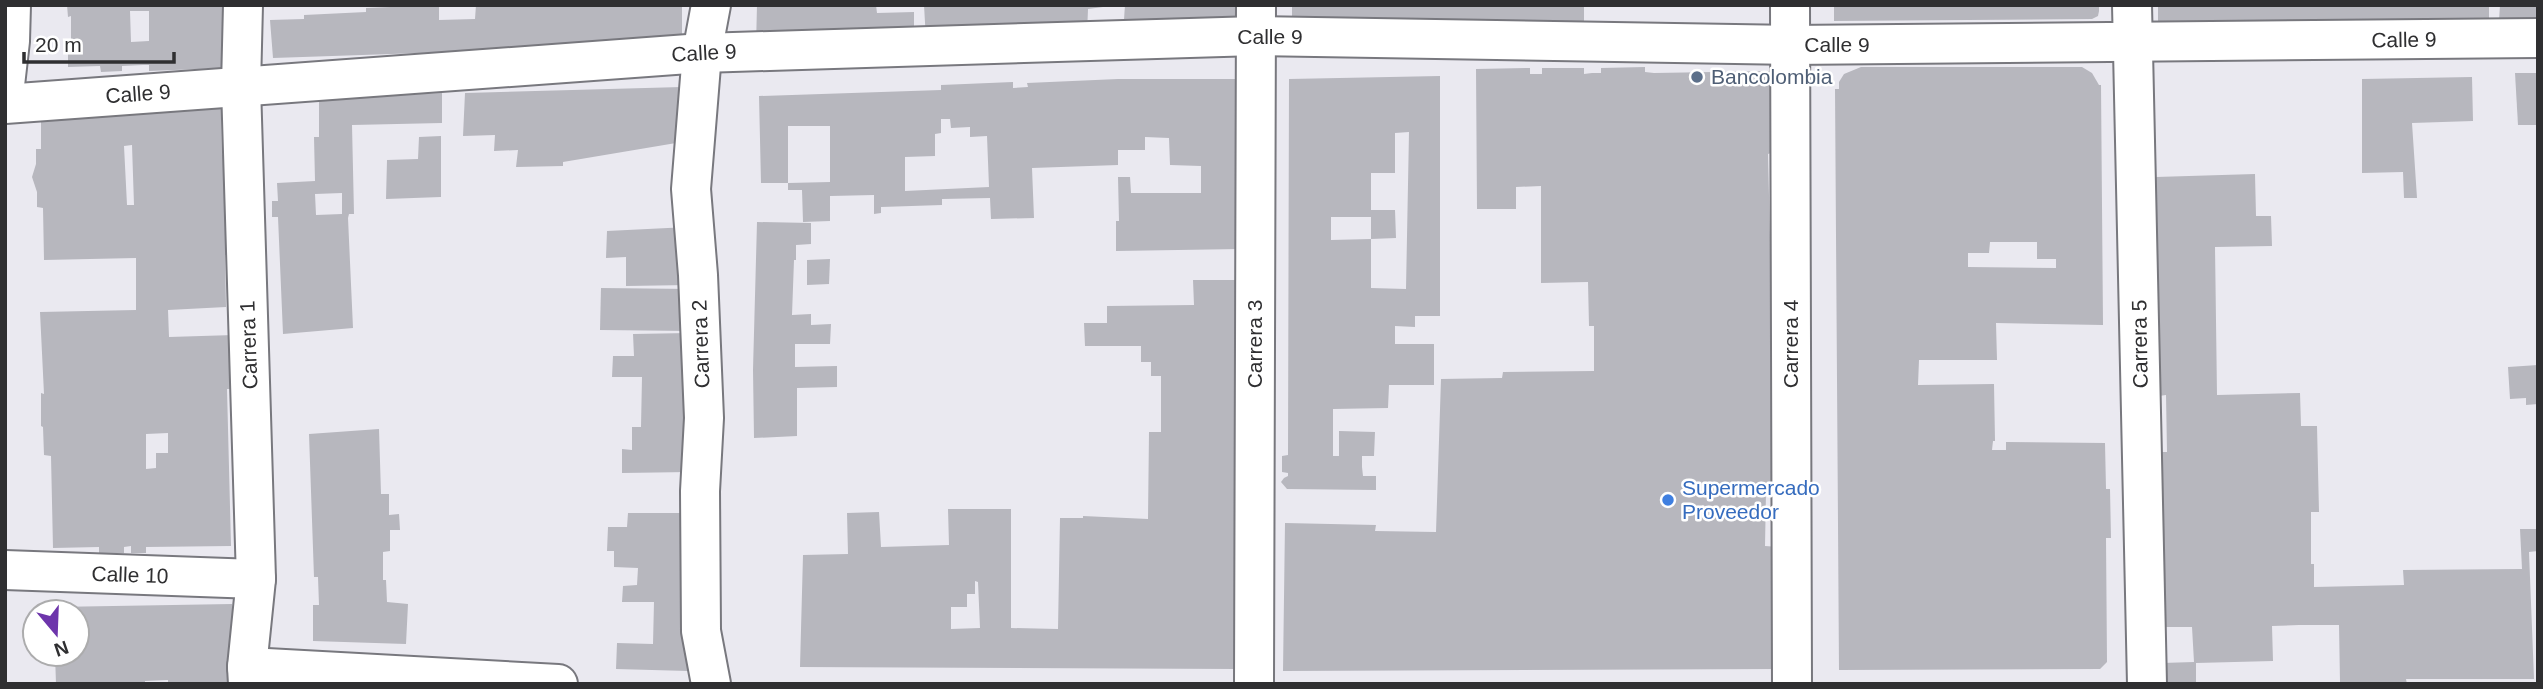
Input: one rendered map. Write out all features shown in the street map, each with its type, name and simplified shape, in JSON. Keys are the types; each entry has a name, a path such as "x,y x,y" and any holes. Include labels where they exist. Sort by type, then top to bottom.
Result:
{"street":[{"path":"5,85 11,5"},
{"name":"Carrera 1","path":"243,5 241,86 256,579 248,675"},
{"name":"Carrera 2","path":"710,5 702,52 691,189 698,275 704,418 701,631 711,684"},
{"name":"Carrera 4","path":"1790,5 1792,684"},
{"name":"Calle 9","path":"5,104 702,52 1256,20 1790,45 2133,24 2538,38"},
{"name":"Carrera 3","path":"1254,684 1256,20"},
{"name":"Carrera 5","path":"2133,24 2147,684"},
{"name":"Calle 10","path":"5,570 256,579"},
{"path":"248,675 558,684"}],"building":[{"path":"67,5 230,5 224,68 149,71 149,65 143,65 122,66 122,71 101,72 100,66 68,67 71,16 68,17","holes":["130,11 149,11 149,41 131,42"]},
{"path":"439,5 439,20 475,19 476,5 682,5 682,44 273,58 270,20 304,19 304,15 366,12 366,8"},
{"path":"757,5 876,5 877,13 914,12 914,40 756,46"},
{"path":"924,5 1103,7 1088,9 1087,34 926,40"},
{"path":"1125,5 1240,5 1240,30 1123,34"},
{"path":"1292,5 1584,5 1584,25 1292,29"},
{"path":"1834,5 2099,5 2099,11 2098,16 2092,19 1834,21"},
{"path":"2158,5 2489,5 2489,21 2158,22"},
{"path":"2500,5 2538,5 2538,21 2499,21"},
{"path":"1645,67 1645,72 1654,73 1774,71 1771,153 1768,154 1771,278 1776,278 1778,491 1766,492 1765,546 1779,547 1779,669 1283,671 1285,523 1376,525 1375,531 1436,532 1441,379 1502,378 1503,372 1594,371 1594,326 1589,326 1588,282 1541,283 1541,186 1516,187 1516,209 1477,209 1476,69 1530,68 1530,74 1542,74 1542,68 1584,68 1584,74 1601,73 1601,68"},
{"path":"1861,67 2082,67 2092,73 2101,85 2103,325 1996,323 1997,360 1919,360 1918,385 1994,384 1995,441 1992,450 2006,450 2006,442 2105,443 2111,538 2106,538 2107,662 2100,669 1839,670 1835,89 1839,89 1839,82 1844,74","holes":["1990,242 2037,242 2037,259 2056,259 2056,268 1968,267 1968,253 1989,253"]},
{"path":"2515,73 2538,73 2538,125 2518,125"},
{"path":"1440,76 1440,316 1415,316 1415,327 1395,326 1395,344 1434,344 1434,385 1389,385 1388,408 1333,409 1333,456 1339,456 1339,431 1375,432 1374,456 1362,456 1362,467 1363,476 1376,476 1376,490 1287,489 1281,482 1288,476 1288,473 1282,472 1282,456 1288,455 1289,79","holes":["1409,132 1406,289 1371,288 1371,239 1396,238 1395,210 1371,210 1371,173 1395,173 1395,133","1331,217 1371,217 1371,239 1331,240"]},
{"path":"2472,77 2473,121 2412,123 2417,198 2404,198 2403,172 2362,173 2362,79"},
{"path":"1118,79 1239,79 1240,249 1116,251 1116,221 1119,221 1118,177 1130,177 1131,193 1201,193 1201,166 1170,165 1169,138 1145,137 1145,150 1118,150 1118,165 1032,168 1034,218 991,219 990,198 942,199 942,205 881,207 881,213 874,214 874,195 830,196 830,221 803,222 802,190 788,190 788,183 761,183 759,96 941,90 941,85 1013,82 1013,88 1028,87 1027,83","holes":["941,119 950,119 951,128 970,127 970,137 987,136 989,187 905,191 905,157 935,156 935,134 941,133","788,126 830,126 830,182 788,183"]},
{"path":"682,87 682,142 563,162 563,166 516,167 518,150 494,151 495,135 463,136 465,93"},
{"path":"442,93 442,123 352,125 354,214 349,214 348,218 353,328 283,334 278,217 272,217 272,201 278,201 277,183 315,181 314,137 319,137 319,97","holes":["342,193 342,214 316,215 315,194"]},
{"path":"221,104 222,155 230,155 232,255 225,255 226,307 168,310 169,337 234,335 235,389 227,389 231,546 146,547 146,553 131,553 131,546 124,547 124,553 99,553 99,547 53,548 51,456 44,455 41,426 41,393 44,394 40,312 136,310 136,258 44,260 43,208 37,207 37,192 32,177 36,164 36,149 41,149 41,116","holes":["132,145 134,205 127,205 124,146","168,433 168,453 156,453 156,468 146,469 146,434"]},
{"path":"441,136 441,197 386,199 387,160 418,159 419,137"},
{"path":"2255,174 2256,216 2271,216 2272,246 2215,247 2217,395 2300,393 2301,426 2317,426 2319,512 2311,512 2314,587 2404,585 2403,570 2522,569 2520,529 2538,529 2538,551 2529,552 2534,679 2406,679 2407,684 2340,682 2339,625 2299,625 2272,626 2273,661 2196,663 2196,684 2162,684 2162,663 2194,662 2192,627 2162,627 2159,452 2167,452 2166,395 2159,396 2156,177"},
{"path":"757,222 811,223 811,244 796,245 792,315 811,314 811,325 831,324 830,344 795,344 795,367 837,366 837,387 797,388 797,436 754,438"},
{"path":"688,227 689,285 626,286 626,257 606,258 607,231"},
{"path":"830,259 829,284 807,285 807,260"},
{"path":"1193,280 1239,280 1237,669 800,667 803,555 848,554 847,513 879,512 881,547 949,545 948,509 1011,509 1011,628 1058,629 1060,518 1083,516 1148,519 1149,432 1161,432 1161,376 1151,376 1151,362 1141,362 1141,346 1085,346 1084,323 1107,323 1107,306 1194,305","holes":["975,581 978,582 980,628 951,629 951,607 967,607 967,594 975,594"]},
{"path":"601,288 691,289 691,331 600,330"},
{"path":"689,333 689,472 622,473 622,449 632,450 632,427 641,427 642,377 612,377 613,356 634,356 633,334"},
{"path":"2538,365 2538,404 2526,405 2526,398 2510,399 2508,367"},
{"path":"379,429 381,494 389,494 389,515 399,514 400,530 390,530 390,551 383,552 383,580 386,580 387,602 408,604 406,644 313,641 313,605 319,605 318,577 314,577 309,434"},
{"path":"628,513 690,513 688,671 616,669 617,643 653,644 654,602 622,602 623,586 637,585 638,568 614,567 614,551 607,551 608,527 627,527"},
{"path":"232,604 234,684 168,684 168,680 145,681 145,684 56,684 55,668 91,668 91,606"}],"place":[{"name":"Bancolombia","path":"1697,77"},
{"name":"Supermercado Proveedor","path":"1668,500"}]}
